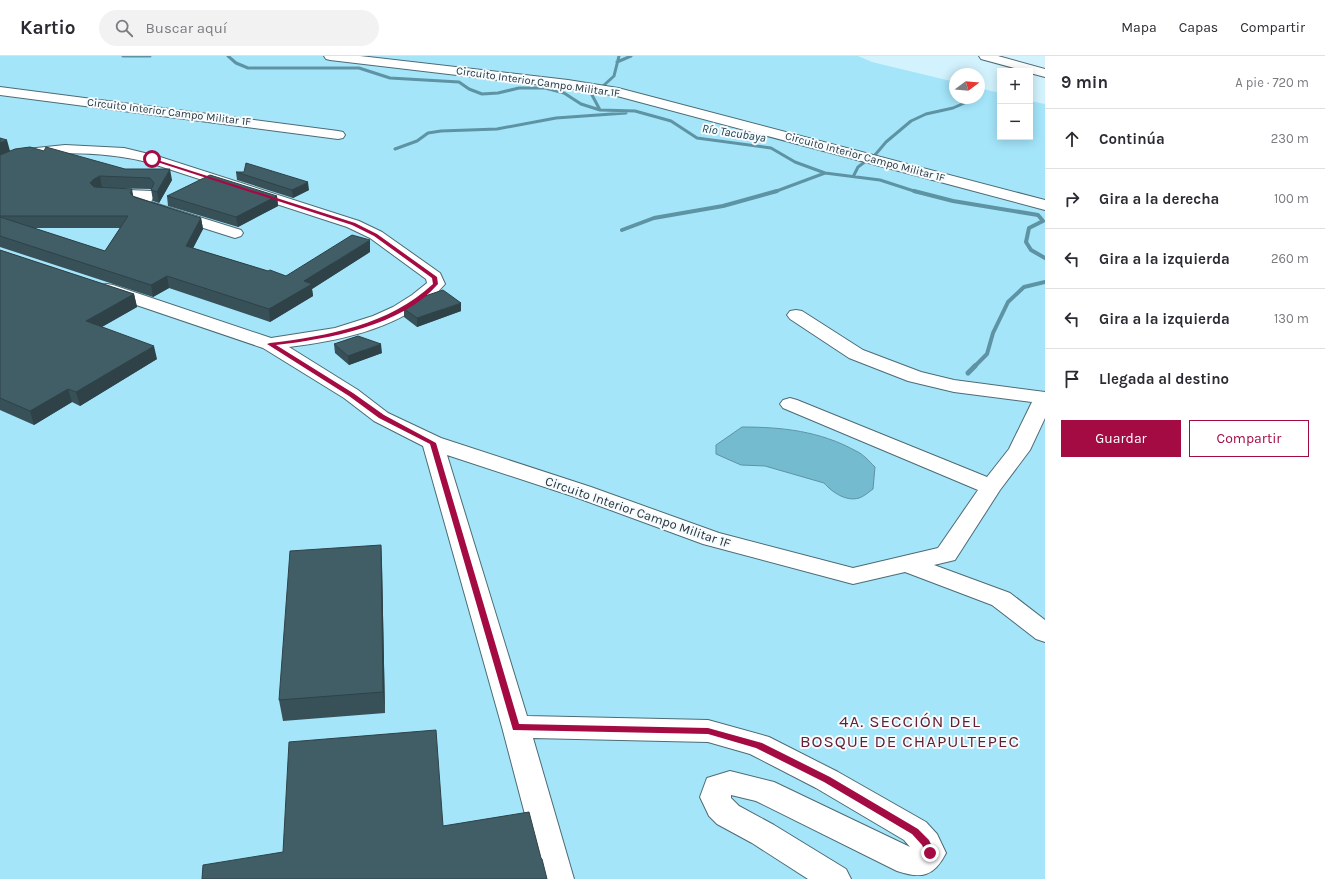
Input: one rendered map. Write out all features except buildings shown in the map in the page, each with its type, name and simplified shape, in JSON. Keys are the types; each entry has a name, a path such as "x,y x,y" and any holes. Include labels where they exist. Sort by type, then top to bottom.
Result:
{"street":[{"name":"Circuito Interior Campo Militar 1F","path":"330,56 568,84 618,92 1045,205"},
{"path":"985,56 1045,73"},
{"name":"Circuito Interior Campo Militar 1F","path":"0,91 338,135"},
{"name":"Circuito Interior Campo Militar 1F","path":"0,161 17,154 65,149 124,152 152,159 353,224 376,235 434,277 436,284 430,290 413,303 380,321 316,339 270,344"},
{"path":"102,194 147,194 142,204 196,221 192,228 218,228 234,233"},
{"name":"Circuito Interior Campo Militar 1F","path":"88,283 270,344 351,394 381,416 433,443 583,492 711,539 853,576 946,554 1018,450 1044,398"},
{"path":"796,315 856,354 915,378 954,386 1044,398"},
{"path":"790,404 991,487"},
{"path":"433,443 516,728 558,879"},
{"path":"905,563 1001,599 1045,633"},
{"path":"516,728 708,731 759,745 827,780 915,831 926,843 930,853 922,862 908,862 813,814 763,791 730,783 718,786 715,797 720,807 728,815 763,834 835,879"}],"shaded area":[{"path":"0,56 858,56 872,62 949,81 949,104 985,104 985,89 997,92 997,140 1033,140 1033,102 1045,104 1045,879 0,879"},
{"path":"742,427 786,429 815,435 842,444 861,454 875,467 873,489 861,497 849,499 835,493 824,483 765,466 741,465 716,454 716,445"}],"waterway":[{"name":"Río Tacubaya","path":"123,56 150,56"},
{"name":"Río Tacubaya","path":"228,56 236,63 248,68 359,68 390,78 459,82 469,89 482,94 498,93 519,88 545,88 564,93 581,104 600,110"},
{"path":"618,62 619,56"},
{"path":"618,62 631,56"},
{"path":"603,86 614,76 618,62"},
{"path":"596,92 592,95 600,110"},
{"path":"875,155 886,142 911,121 926,114 953,108 962,104"},
{"name":"Río Tacubaya","path":"600,110 635,111 671,121 697,138 771,148 795,162 825,173"},
{"path":"395,149 417,141 428,133 441,131 497,129 556,118 626,113"},
{"path":"854,175 858,167 866,161"},
{"path":"776,191 825,173"},
{"name":"Río Tacubaya","path":"825,173 880,180 917,192"},
{"path":"622,230 654,218 723,206 776,191"},
{"name":"Río Tacubaya","path":"914,191 953,201 1038,215 1043,221 1029,228 1026,242 1031,250 1045,258"},
{"path":"968,373 987,354 993,333 1008,302 1024,287 1045,282"}],"district":[{"name":"4A. SECCIÓN DEL BOSQUE DE CHAPULTEPEC","path":"910,731"}],"route":[{"path":"152,159 353,224 376,235 434,277 436,284 430,290 413,303 380,321 316,339 270,344 351,394 381,416 433,443 516,728 708,731 759,745 827,780 915,831 926,843 930,853"}]}
